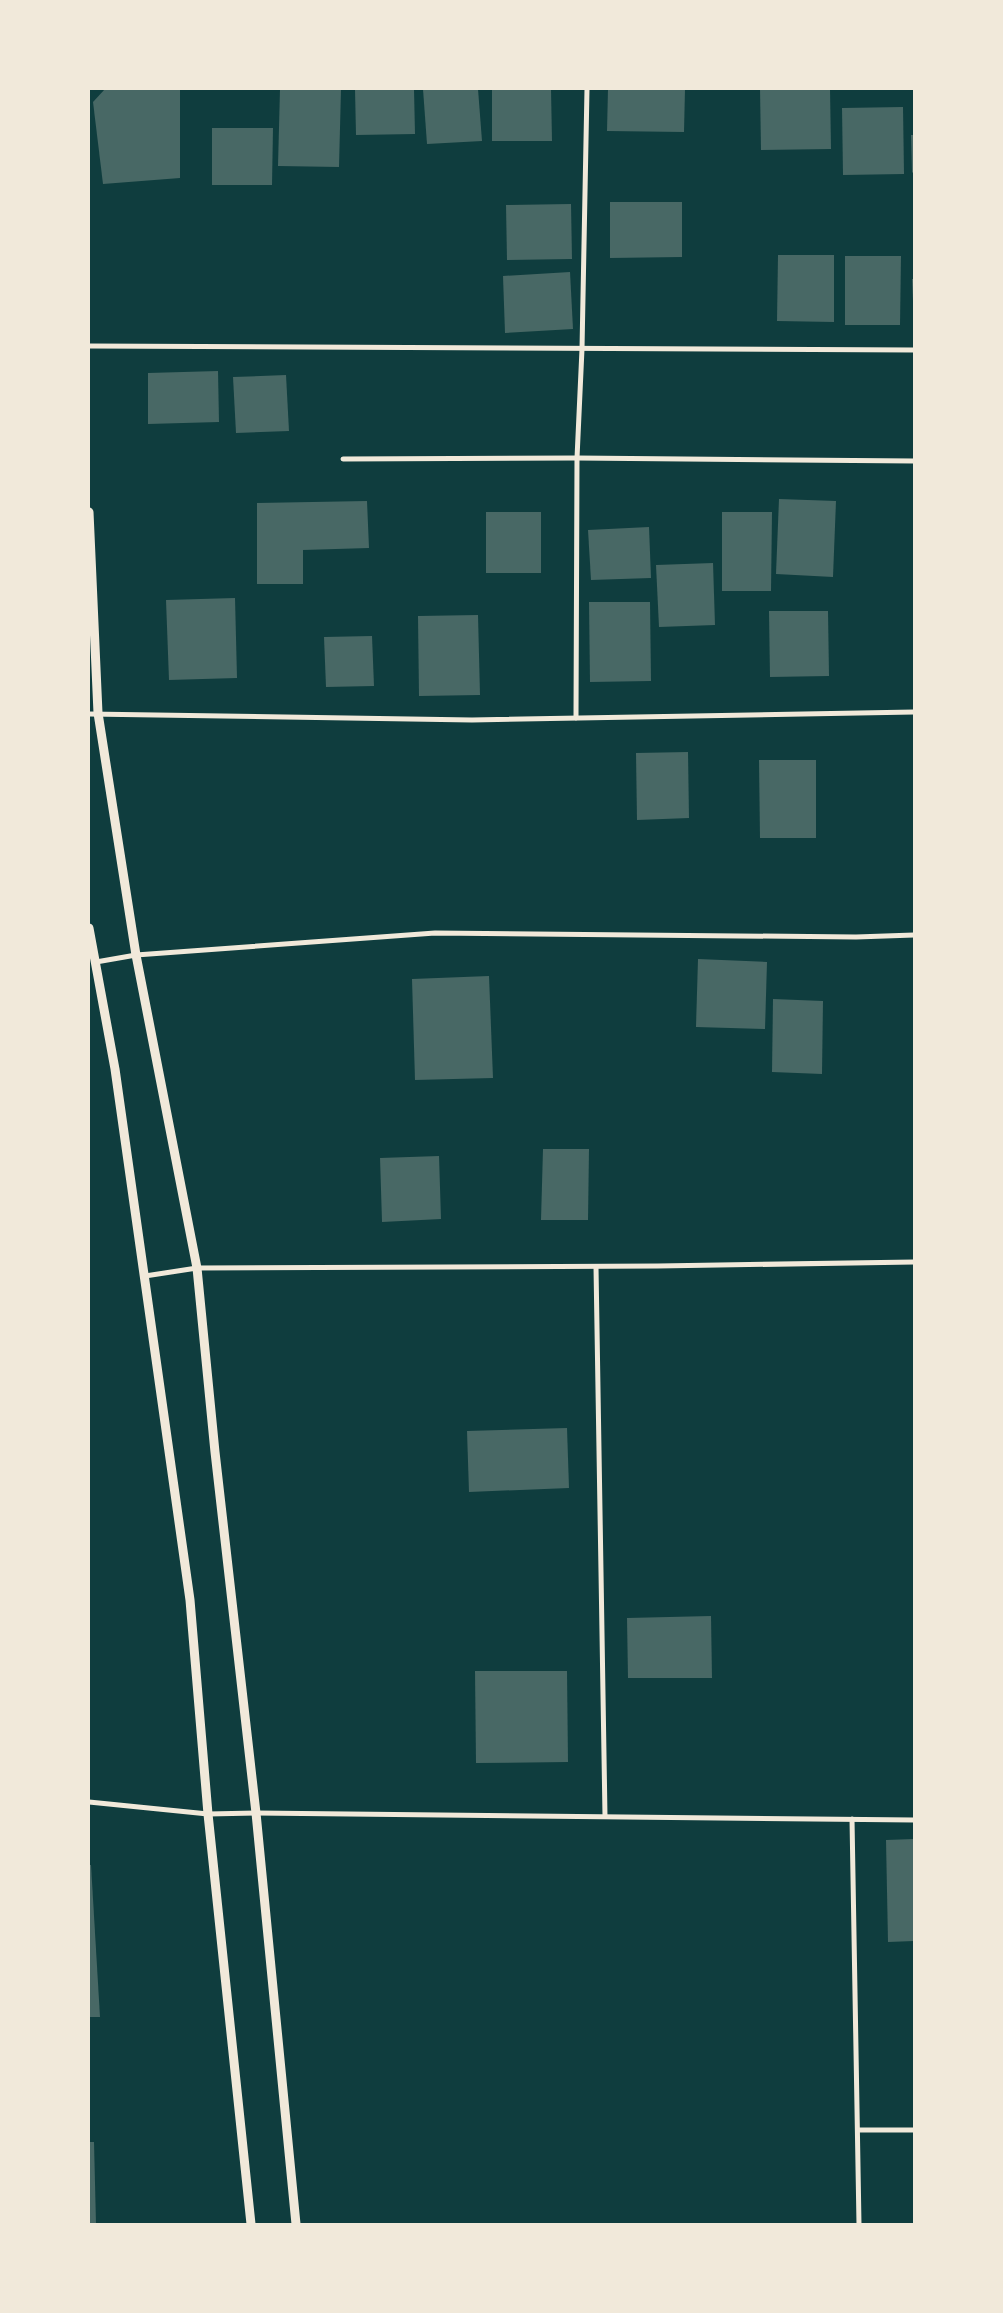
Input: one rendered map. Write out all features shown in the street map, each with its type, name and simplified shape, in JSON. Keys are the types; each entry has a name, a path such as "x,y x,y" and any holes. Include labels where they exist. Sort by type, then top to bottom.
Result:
{"street":[{"path":"576,718 577,458 582,350 587,89"},
{"path":"89,346 582,350 914,350"},
{"path":"343,459 577,458 914,461"},
{"path":"89,512 93,714 136,955 197,1268 215,1452 256,1813 296,2224"},
{"path":"93,714 472,720 914,712"},
{"path":"89,928 115,1069 190,1600 208,1814 252,2224"},
{"path":"96,962 136,955 435,933 856,937 914,935"},
{"path":"145,1276 197,1268 596,1267 914,1262"},
{"path":"596,1267 605,1816"},
{"path":"89,1802 208,1814 914,1820"},
{"path":"852,1819 859,2130 859,2224"},
{"path":"859,2130 914,2130"}],"building":[{"path":"105,89 180,89 180,178 103,184 93,102"},
{"path":"280,89 341,89 339,167 278,166"},
{"path":"355,89 414,89 415,134 356,135"},
{"path":"423,89 478,89 482,141 427,144"},
{"path":"551,89 552,141 492,141 492,90"},
{"path":"608,89 685,89 684,132 607,131"},
{"path":"760,89 830,89 831,149 761,150"},
{"path":"903,107 904,174 843,175 842,108"},
{"path":"212,128 273,128 272,185 212,185"},
{"path":"911,135 914,135 914,174 912,172"},
{"path":"610,202 682,202 682,257 610,258"},
{"path":"571,204 572,259 507,260 506,205"},
{"path":"778,255 834,255 834,322 777,321"},
{"path":"845,256 901,256 900,325 845,325"},
{"path":"570,272 573,329 505,333 503,276"},
{"path":"912,279 914,279 914,301 913,301"},
{"path":"218,371 219,422 148,424 148,373"},
{"path":"286,375 289,431 236,433 233,377"},
{"path":"779,499 836,501 833,577 776,574"},
{"path":"367,501 369,548 303,550 303,584 257,584 257,503"},
{"path":"486,512 541,512 541,573 486,573"},
{"path":"722,512 772,512 771,591 722,591"},
{"path":"649,527 651,578 591,580 588,530"},
{"path":"713,563 715,625 659,627 656,565"},
{"path":"235,598 237,678 169,680 166,600"},
{"path":"589,602 650,602 651,681 590,682"},
{"path":"769,611 828,611 829,676 770,677"},
{"path":"478,615 480,695 419,696 418,616"},
{"path":"372,636 374,686 326,687 324,637"},
{"path":"688,752 689,818 637,820 636,753"},
{"path":"759,760 816,760 816,838 760,838"},
{"path":"698,959 767,962 765,1029 696,1027"},
{"path":"489,976 493,1078 415,1080 412,979"},
{"path":"773,999 823,1001 822,1074 772,1072"},
{"path":"543,1149 589,1149 588,1220 541,1220"},
{"path":"439,1156 441,1219 382,1222 380,1158"},
{"path":"567,1428 569,1488 469,1492 467,1431"},
{"path":"711,1616 712,1678 628,1678 627,1618"},
{"path":"475,1671 567,1671 568,1762 476,1763"},
{"path":"914,1839 914,1941 888,1942 886,1840"},
{"path":"89,1865 91,1865 100,2017 89,2017"},
{"path":"89,2142 94,2142 96,2224 89,2224"}]}
